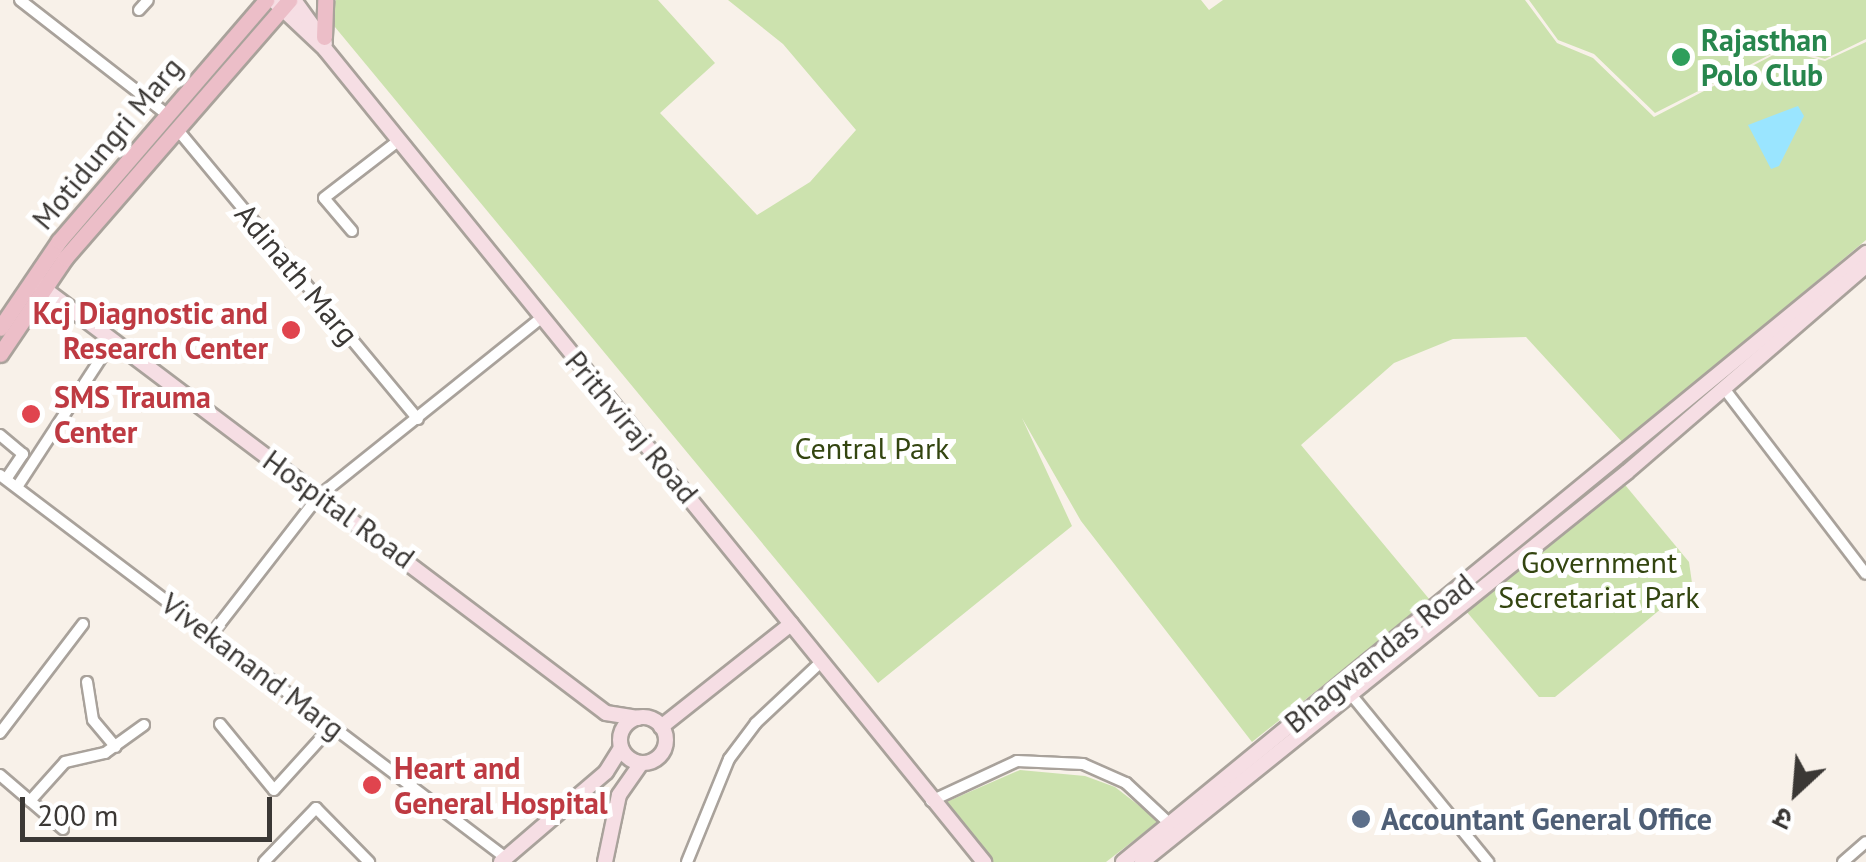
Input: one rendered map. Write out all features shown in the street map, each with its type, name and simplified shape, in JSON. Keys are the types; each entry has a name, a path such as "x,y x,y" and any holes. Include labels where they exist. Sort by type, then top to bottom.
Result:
{"main road":[{"path":"325,0 325,43"},
{"name":"Motidungri Marg","path":"0,328 38,284 164,112 281,2"},
{"path":"0,354 38,284 177,128 281,2"}],"street":[{"path":"20,0 164,112"},
{"path":"139,10 148,0"},
{"name":"Prithviraj Road","path":"281,2 325,43 540,318 791,624 930,801 984,862"},
{"name":"Adinath Marg","path":"177,128 418,419"},
{"path":"352,231 324,198 398,140"},
{"name":"Bhagwandas Road","path":"1142,862 1866,254"},
{"name":"Bhagwandas Road","path":"1123,862 1726,391 1866,266"},
{"name":"Hospital Road","path":"38,284 606,713 638,718 661,727"},
{"path":"211,635 320,496 540,318"},
{"path":"16,487 113,340"},
{"path":"1726,391 1866,574"},
{"path":"0,435 23,454 3,477"},
{"name":"Vivekanand Marg","path":"3,477 504,860"},
{"path":"0,733 83,624"},
{"path":"604,862 617,802 641,763 661,755 661,727 791,624"},
{"path":"688,862 729,760 778,700 821,662"},
{"path":"87,682 93,720 116,747"},
{"path":"1345,688 1488,862"},
{"path":"606,713 621,740 641,763"},
{"path":"504,860 592,784 638,718"},
{"path":"220,724 274,790 332,726"},
{"path":"30,801 65,762 116,747 144,725"},
{"path":"930,801 1017,761 1083,764 1126,783 1170,824"},
{"path":"1,777 62,829"},
{"path":"592,784 610,786 617,802"},
{"path":"264,862 316,808 369,862"},
{"path":"1843,862 1866,842"}],"green space":[{"name":"Central Park","path":"336,0 658,0 715,63 660,113 757,215 810,182 856,130 783,44 728,0 1201,0 1209,10 1223,0 1525,0 1557,43 1593,58 1654,117 1783,50 1825,61 1866,42 1866,240 1623,443 1526,337 1453,339 1394,363 1301,445 1430,600 1252,742 1081,521 1022,418 1072,526 878,683 325,15"},
{"name":"Rajasthan Polo Club","path":"1529,0 1866,0 1866,39 1825,59 1785,47 1655,113 1594,54 1558,40"},
{"name":"Government Secretariat Park","path":"1621,480 1689,562 1692,583 1555,697 1539,697 1466,611"},
{"path":"1020,770 1085,776 1115,787 1159,821 1106,862 993,862 944,803"}],"water":[{"path":"1798,106 1804,116 1779,166 1771,169 1748,125"}],"place":[{"name":"Rajasthan Polo Club","path":"1681,57"},
{"name":"Kcj Diagnostic and Research Center","path":"291,330"},
{"name":"SMS Trauma Center","path":"31,414"},
{"name":"Heart and General Hospital","path":"372,785"},
{"name":"Accountant General Office","path":"1361,819"}]}
